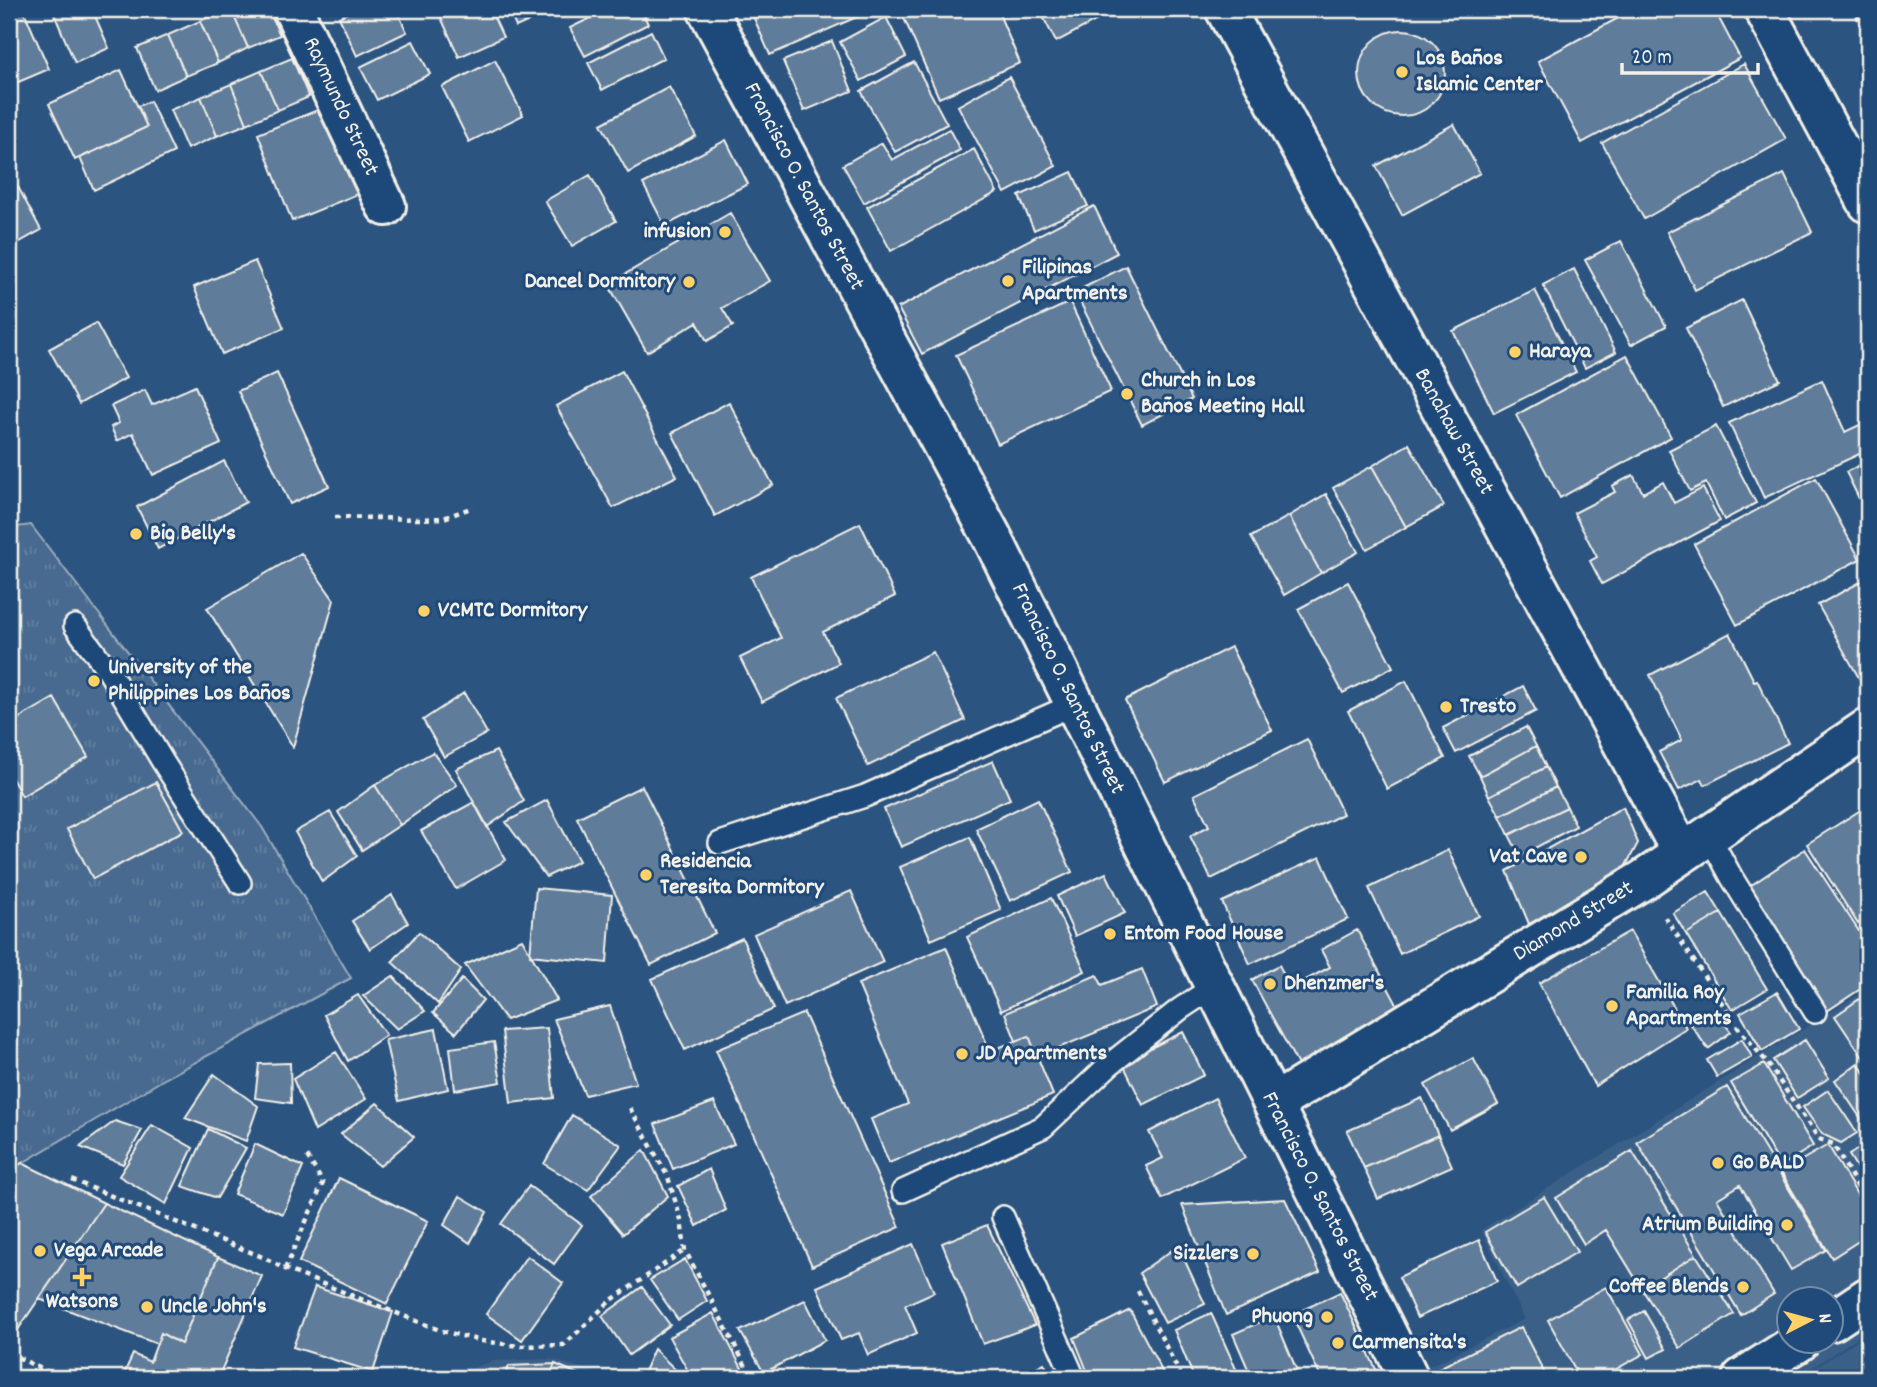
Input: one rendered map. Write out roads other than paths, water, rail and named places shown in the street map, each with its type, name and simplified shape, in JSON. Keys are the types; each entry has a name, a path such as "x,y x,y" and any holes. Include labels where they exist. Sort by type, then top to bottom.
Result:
{"street":[{"name":"Raymundo Street","path":"293,9 386,206"},
{"name":"Francisco O. Santos Street","path":"707,9 992,537 1409,1378"},
{"name":"Banahaw Street","path":"1225,9 1695,845"},
{"path":"1765,9 1864,185"},
{"name":"Diamond Street","path":"1273,1104 1643,880 1868,728"},
{"path":"1846,1312 1868,1297"},
{"path":"1756,1374 1780,1356"}],"lane":[{"path":"75,626 108,670 240,883"},
{"path":"720,842 865,796 1026,723 1075,704"},
{"path":"1695,845 1732,878 1815,1012"},
{"path":"903,1191 1043,1127 1109,1065 1180,1009 1215,986"},
{"path":"1003,1217 1074,1378"}],"place":[{"name":"Los Baños Islamic Center","path":"1402,72"},
{"name":"infusion","path":"725,232"},
{"name":"Filipinas Apartments","path":"1008,281"},
{"name":"Dancel Dormitory","path":"689,282"},
{"name":"Haraya","path":"1515,352"},
{"name":"Church in Los Baños Meeting Hall","path":"1127,394"},
{"name":"Big Belly's","path":"136,534"},
{"name":"VCMTC Dormitory","path":"424,611"},
{"name":"University of the Philippines Los Baños","path":"94,681"},
{"name":"Tresto","path":"1446,707"},
{"name":"Vat Cave","path":"1581,857"},
{"name":"Residencia Teresita Dormitory","path":"646,875"},
{"name":"Entom Food House","path":"1110,934"},
{"name":"Dhenzmer's","path":"1270,984"},
{"name":"Familia Roy Apartments","path":"1612,1006"},
{"name":"JD Apartments","path":"962,1054"},
{"name":"Go BALD","path":"1718,1163"},
{"name":"Atrium Building","path":"1787,1225"},
{"name":"Vega Arcade","path":"40,1251"},
{"name":"Sizzlers","path":"1253,1254"},
{"name":"Watsons","path":"82,1277"},
{"name":"Coffee Blends","path":"1743,1287"},
{"name":"Uncle John's","path":"147,1307"},
{"name":"Phuong","path":"1327,1317"},
{"name":"Carmensita's","path":"1338,1343"}]}
